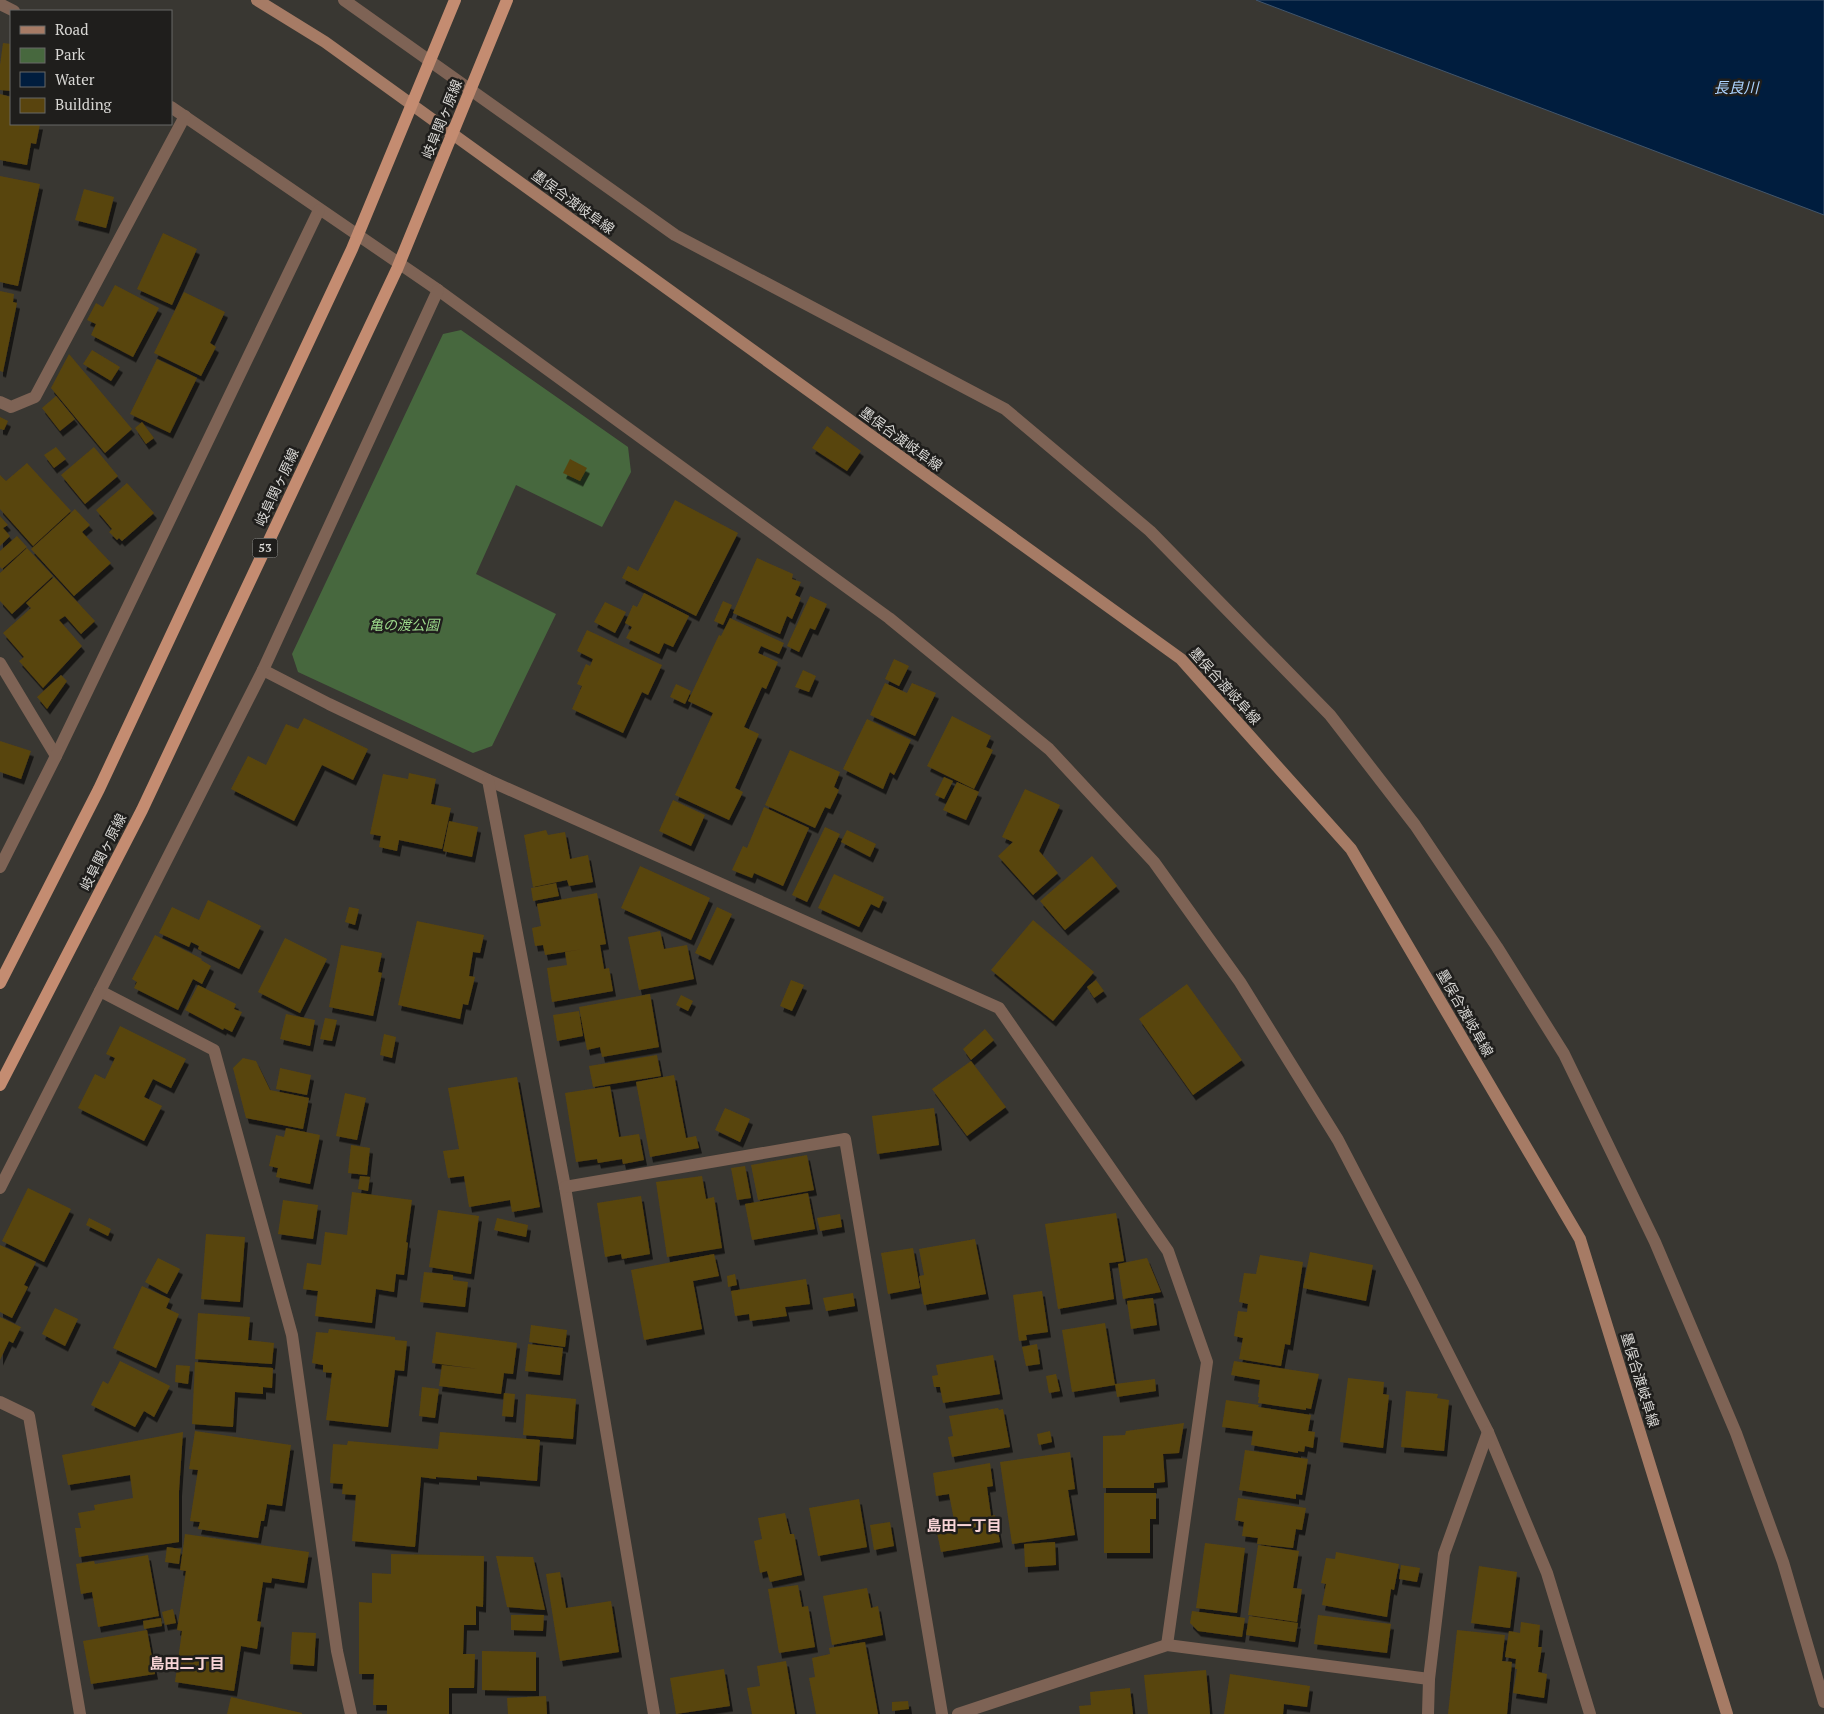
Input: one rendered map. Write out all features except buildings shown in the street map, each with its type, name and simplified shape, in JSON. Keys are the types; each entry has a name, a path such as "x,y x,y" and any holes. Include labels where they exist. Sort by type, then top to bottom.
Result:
{"main road":[{"name":"墨俣合渡岐阜線","path":"256,0 325,42 1181,659 1351,849 1580,1239 1727,1714"},
{"path":"0,983 99,788 352,249 454,0"},
{"name":"岐阜関ヶ原線","path":"0,1086 142,810 397,269 507,0"}],"street":[{"path":"344,0 675,235 1005,409 1150,531 1330,715 1415,824 1497,947 1564,1054 1655,1242 1736,1433 1783,1562 1824,1702"},
{"path":"0,4 12,10"},
{"path":"172,108 438,290 889,618 1048,749 1154,862 1240,982 1338,1140 1488,1432 1547,1574 1590,1714"},
{"path":"0,402 11,406 35,397 185,116"},
{"path":"0,867 56,756 319,210"},
{"path":"0,1188 263,670 438,290"},
{"path":"0,663 56,756"},
{"path":"263,670 329,704 488,780 999,1008 1168,1251 1207,1362 1166,1645"},
{"path":"488,780 565,1187 654,1714"},
{"path":"100,990 214,1050 292,1336 337,1651 350,1714"},
{"path":"565,1187 845,1139 942,1714"},
{"path":"0,1402 28,1416 80,1714"},
{"path":"1428,1714 1444,1554 1488,1432"},
{"path":"958,1714 1166,1645 1430,1680"}],"green space":[{"name":"亀の渡公園","path":"461,330 628,447 631,472 602,527 516,485 476,574 556,614 492,746 473,753 298,672 292,654 443,334"}],"water":[{"name":"長良川","path":"1256,0 1824,0 1824,215 1261,2"}],"district":[{"name":"島田一丁目","path":"964,1526"},
{"name":"島田二丁目","path":"187,1664"}]}
